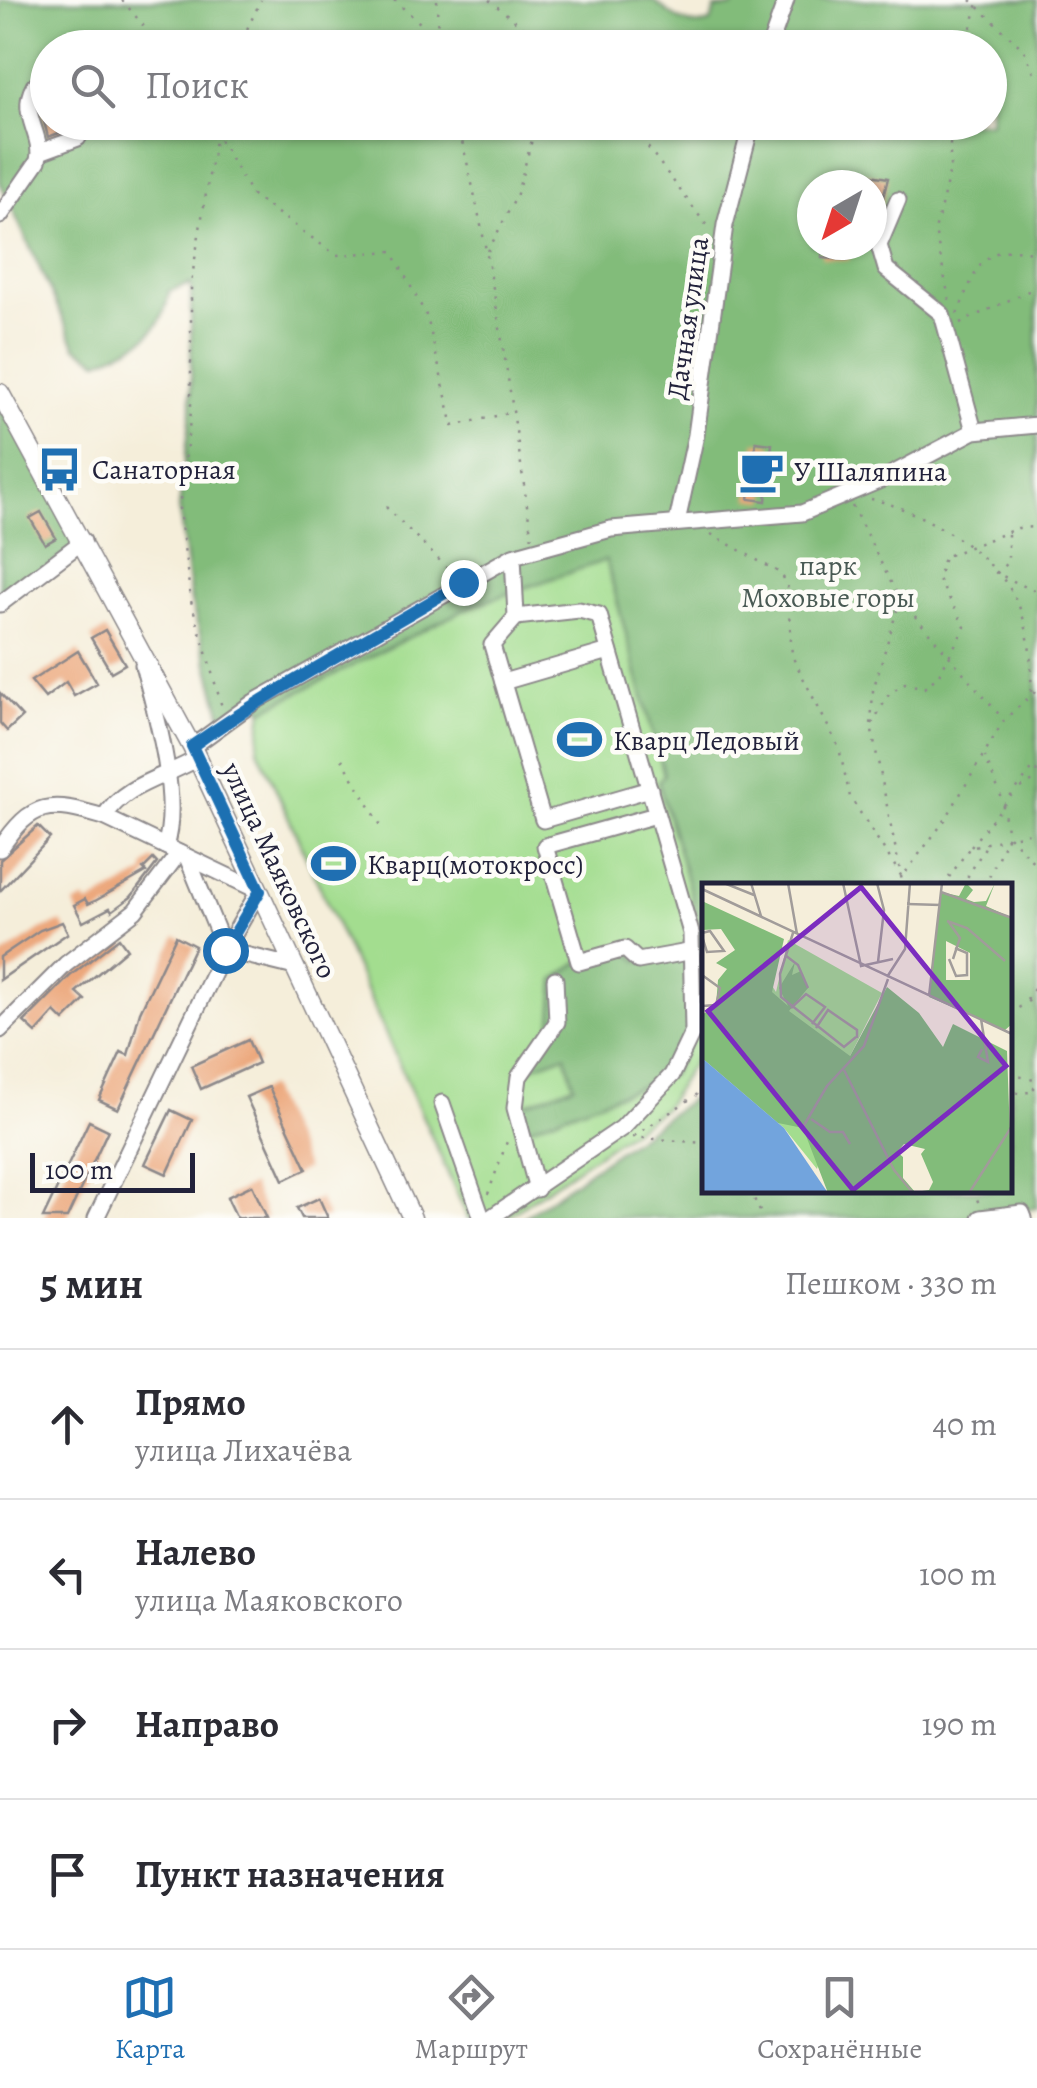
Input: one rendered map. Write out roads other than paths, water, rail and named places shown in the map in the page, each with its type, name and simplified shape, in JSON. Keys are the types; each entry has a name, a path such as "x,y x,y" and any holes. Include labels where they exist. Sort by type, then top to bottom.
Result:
{"main road":[{"name":"улица Маяковского","path":"0,393 136,637 195,752 412,1218"}],"street":[{"path":"775,30 786,0"},
{"path":"0,216 35,169 40,152 36,140"},
{"path":"40,152 73,140"},
{"name":"Дачная улица","path":"677,522 696,434 730,201 747,140"},
{"path":"887,221 898,200"},
{"path":"882,260 886,269 942,314 974,431"},
{"path":"104,816 130,787 167,777 224,724 463,582 514,556 584,534 677,522 802,513 849,495 974,431 1037,425"},
{"path":"0,604 83,542"},
{"path":"514,556 516,618"},
{"path":"442,1102 485,1217 537,1189 622,1128 667,1082 683,1058 694,1018 690,933 650,789 596,612 579,610 516,618 492,645 544,820 650,789"},
{"path":"136,637 167,777 177,852 225,950"},
{"path":"503,682 609,651"},
{"path":"0,848 22,818 45,807 71,807 104,816 260,891 225,950 96,1218"},
{"path":"656,816 545,846 579,962 625,949 638,961 688,952"},
{"path":"0,1030 66,964 136,911 177,852"},
{"path":"225,950 295,966"},
{"path":"537,1189 516,1121 518,1077 557,1022 555,979"},
{"path":"982,1217 1022,1213 1024,1218"}],"place":[{"name":"Санаторная","path":"59,469"},
{"name":"У Шаляпина","path":"761,471"},
{"name":"Кварц Ледовый","path":"580,740"},
{"name":"Кварц(мотокросс)","path":"334,864"}],"park label":[{"name":"парк Моховые горы","path":"828,581"}]}
